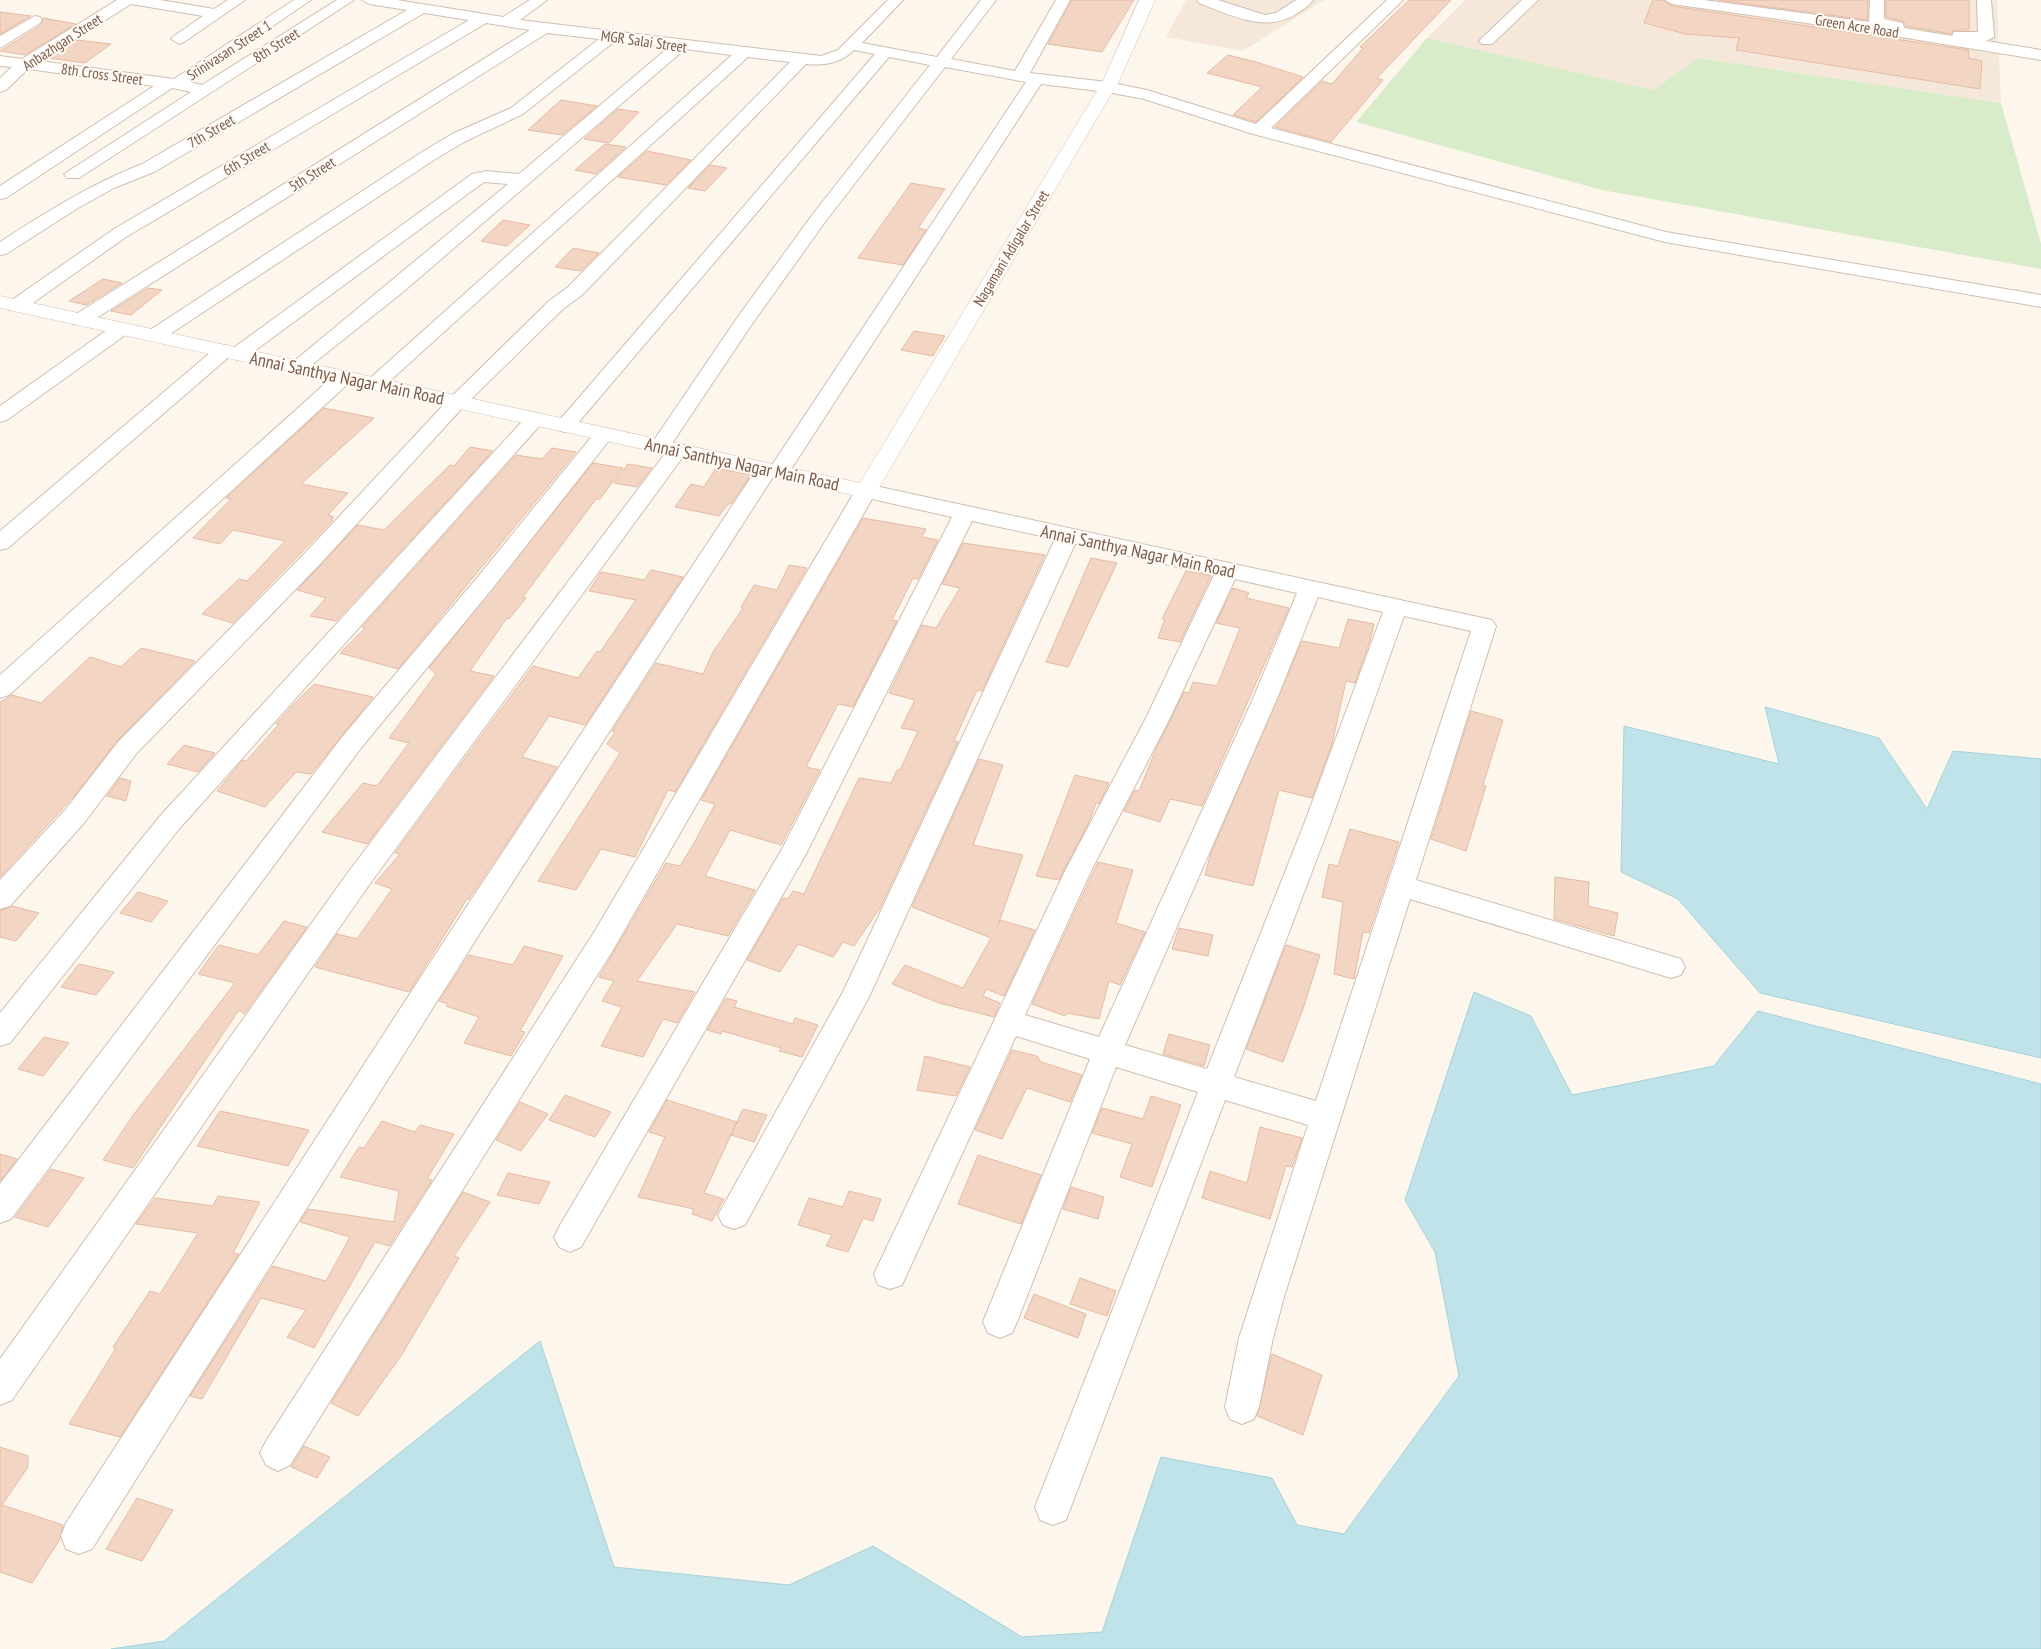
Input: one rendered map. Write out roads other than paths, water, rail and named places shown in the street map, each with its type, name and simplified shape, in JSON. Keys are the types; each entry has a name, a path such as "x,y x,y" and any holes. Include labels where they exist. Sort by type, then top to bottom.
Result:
{"street":[{"name":"Anbazhgan Street","path":"0,87 25,64 127,0"},
{"path":"134,0 217,14"},
{"path":"179,39 238,0"},
{"name":"Srinivasan Street 1","path":"0,194 304,0"},
{"name":"8th Street","path":"73,174 347,0"},
{"name":"MGR Salai Street","path":"369,0 395,2 420,9 544,28 801,60 829,60 843,53 896,0"},
{"path":"448,13 470,0"},
{"path":"506,22 540,0"},
{"path":"0,1388 359,878 669,448 744,322 813,226 989,0"},
{"path":"79,1536 477,914 772,471 1028,78 1064,0"},
{"name":"Nagamani Adigalar Street","path":"866,491 1107,87 1147,0"},
{"path":"1204,0 1260,19 1272,19 1282,16 1306,0"},
{"path":"1259,130 1396,0"},
{"path":"1487,41 1530,0"},
{"name":"Green Acre Road","path":"1672,0 1876,28 2041,55"},
{"path":"1735,0 1779,3 1876,22 1983,39 1986,37 1984,0"},
{"path":"1876,22 1877,0"},
{"name":"7th Street","path":"0,250 81,198 116,179 148,168 420,9"},
{"name":"6th Street","path":"7,307 120,233 482,19"},
{"path":"0,43 36,20"},
{"name":"5th Street","path":"80,320 544,28"},
{"path":"154,336 428,156 466,134 517,111 612,36"},
{"path":"851,45 1028,78 1107,87 1147,95 1259,130 1665,238 2041,301"},
{"path":"297,367 396,288 680,46"},
{"path":"375,384 744,52"},
{"path":"565,426 884,52"},
{"path":"0,898 74,816 127,748 314,557 456,402 556,305 575,291 801,60"},
{"name":"8th Cross Street","path":"0,61 173,83 204,90"},
{"path":"0,544 231,353 478,178 486,176 522,180"},
{"name":"Annai Santhya Nagar Main Road","path":"7,307 80,320 344,377 1484,626 1402,886"},
{"path":"0,416 121,329"},
{"path":"0,689 344,377"},
{"path":"0,1034 170,822 535,419"},
{"path":"0,1209 352,742 484,584 604,434"},
{"path":"278,1453 603,942 866,491"},
{"path":"570,1236 793,854 965,513"},
{"path":"734,1215 854,997 1068,535"},
{"path":"890,1274 1079,869 1158,718 1228,570"},
{"path":"1000,1322 1108,1052 1264,701 1310,588"},
{"path":"1053,1507 1217,1085 1313,833 1396,607"},
{"path":"1242,1408 1256,1338 1325,1117 1332,1101 1402,886 1671,967"},
{"path":"1008,1022 1325,1117"}],"water":[{"path":"1765,707 1879,738 1927,809 1953,751 2041,759 2041,1058 1760,993 1678,899 1621,872 1624,726 1779,764"},
{"path":"1474,992 1531,1016 1572,1095 1714,1066 1758,1011 2041,1084 2041,1649 111,1649 164,1641 540,1341 614,1567 789,1585 873,1546 1022,1637 1102,1632 1161,1457 1272,1478 1297,1525 1344,1534 1459,1376 1435,1252 1405,1200"}]}
